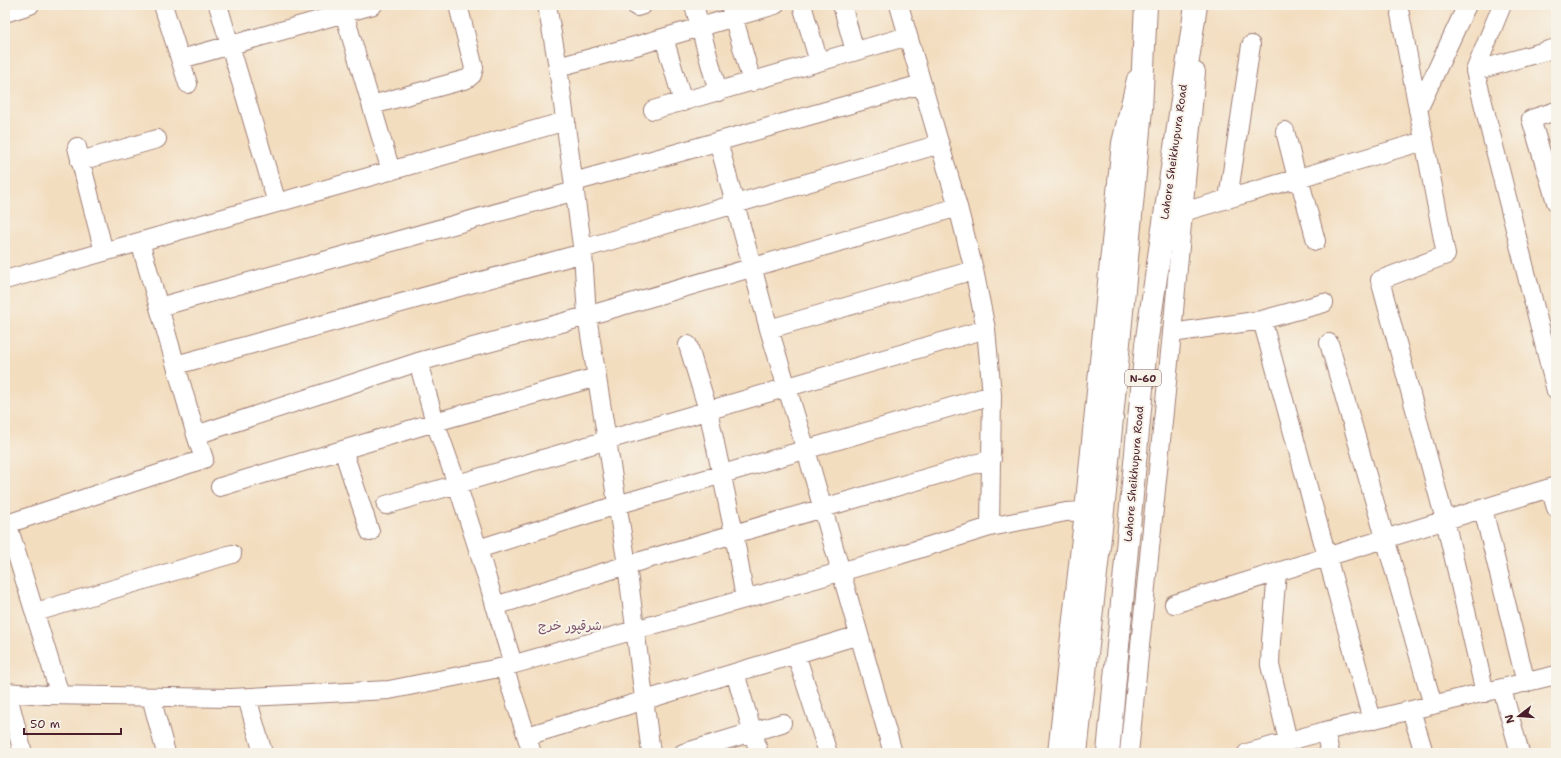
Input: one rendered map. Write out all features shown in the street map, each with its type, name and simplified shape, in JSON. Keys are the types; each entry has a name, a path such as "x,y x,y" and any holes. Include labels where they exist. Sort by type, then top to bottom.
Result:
{"highway":[{"name":"N-60","path":"1076,753 1105,492 1141,109 1146,5"},
{"name":"Lahore Sheikhupura Road","path":"1108,753 1146,345 1197,5"}],"street":[{"path":"5,13 30,5"},
{"path":"163,5 188,84"},
{"path":"218,5 277,203"},
{"path":"180,59 373,5"},
{"path":"372,105 467,79 472,75 474,68 458,5"},
{"path":"547,5 566,121 582,251 587,316 627,565 643,700 651,753"},
{"path":"694,5 718,92"},
{"path":"802,5 819,62"},
{"path":"842,5 855,51"},
{"path":"899,5 958,207 974,270 986,329 992,395 990,527"},
{"path":"1129,753 1172,333 1198,53 1197,5"},
{"path":"1418,110 1467,5"},
{"path":"1502,5 1475,71 1556,391"},
{"path":"558,67 701,27 732,11 768,6"},
{"path":"732,11 752,82"},
{"path":"344,13 391,171"},
{"path":"1400,14 1446,255 1380,280 1445,520 1485,693"},
{"path":"652,110 908,36"},
{"path":"664,38 683,102"},
{"path":"1228,199 1251,45"},
{"path":"1475,71 1556,48"},
{"path":"1057,753 1084,511 1121,143 1144,49"},
{"path":"159,307 574,186 718,141 922,84"},
{"path":"1556,111 1531,119 1556,202"},
{"path":"5,280 566,121"},
{"path":"1285,131 1316,241"},
{"path":"104,252 78,154 157,139"},
{"path":"718,141 769,329 806,450 893,753"},
{"path":"1183,212 1424,141"},
{"path":"176,365 582,251 735,204 940,144"},
{"path":"196,435 418,362 587,316 752,266 958,207"},
{"path":"60,695 36,612 9,529 9,524 204,459 140,242"},
{"path":"769,329 974,270"},
{"path":"1172,333 1262,320 1324,303"},
{"path":"1262,320 1372,720"},
{"path":"386,506 986,329"},
{"path":"1329,343 1433,705"},
{"path":"688,345 708,410 734,533 745,599"},
{"path":"418,362 435,422 457,484 495,606 526,736 532,753"},
{"path":"220,487 435,422 597,376"},
{"path":"478,549 617,505 992,395"},
{"path":"343,450 370,532"},
{"path":"495,606 734,533 992,459"},
{"path":"1174,604 1553,487 1556,508"},
{"path":"1483,509 1526,683"},
{"path":"23,753 6,692 60,695 247,698 389,690 509,666 841,572 990,527 1066,512 1084,511"},
{"path":"36,612 232,554"},
{"path":"1277,572 1270,665 1288,741"},
{"path":"526,736 859,635"},
{"path":"796,654 828,753"},
{"path":"735,673 759,753"},
{"path":"1247,753 1325,731 1556,675"},
{"path":"1502,689 1520,753"},
{"path":"151,697 166,753"},
{"path":"247,698 262,753"},
{"path":"1411,710 1424,753"},
{"path":"683,753 782,723"},
{"path":"1325,731 1330,753"}],"district":[{"name":"شرقپور خرچ","path":"570,625"}]}
